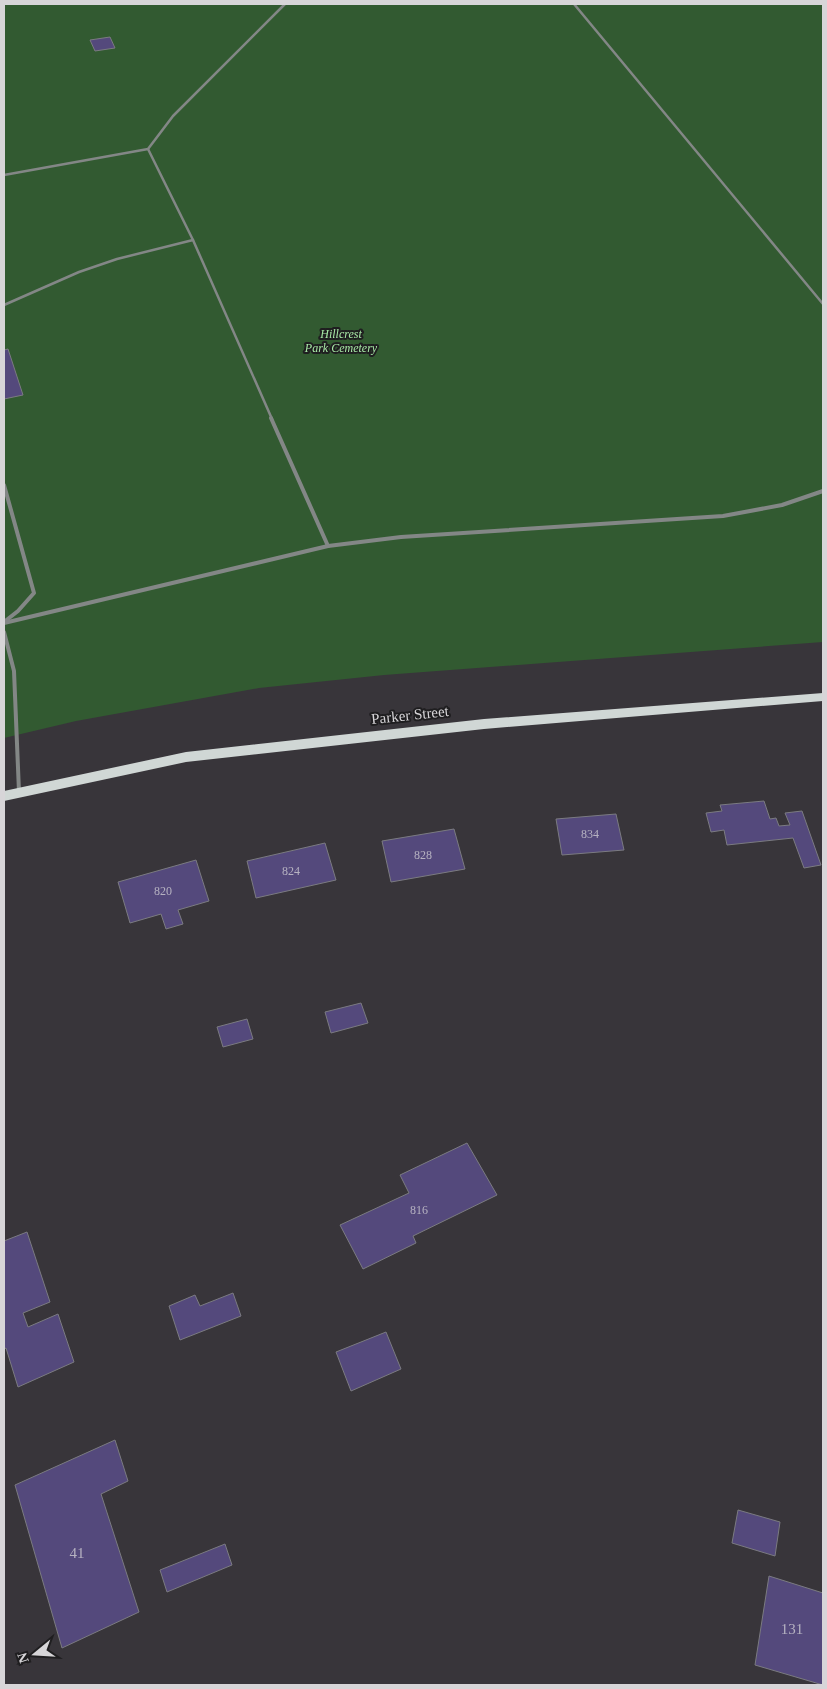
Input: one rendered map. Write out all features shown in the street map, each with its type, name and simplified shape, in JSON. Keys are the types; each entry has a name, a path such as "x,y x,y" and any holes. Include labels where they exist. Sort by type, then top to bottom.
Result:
{"main road":[{"name":"Parker Street","path":"4,796 186,757 291,744 484,724 823,697"}],"lane":[{"path":"4,175 148,149 173,116 285,4"},
{"path":"574,4 823,304"},
{"path":"148,149 192,240 328,546"},
{"path":"4,305 79,272 117,258 192,240"},
{"path":"4,485 34,593 18,611 4,622"},
{"path":"4,622 328,546 392,538 723,516 782,506 823,491"},
{"path":"4,632 14,671 19,792"}],"green space":[{"name":"Hillcrest Park Cemetery","path":"4,4 823,4 823,642 384,675 259,688 76,721 4,738"}],"building":[{"path":"110,37 115,48 95,51 90,40"},
{"path":"8,349 23,395 4,399 4,350"},
{"path":"764,801 770,819 776,818 779,826 790,825 785,813 802,811 821,865 804,868 793,838 727,845 724,830 711,832 706,813 722,811 720,805"},
{"path":"616,814 624,850 562,855 556,819"},
{"path":"454,829 465,869 391,882 382,841"},
{"path":"325,843 336,880 256,898 247,861"},
{"path":"196,860 209,901 178,910 183,924 166,929 161,914 130,923 118,882"},
{"path":"361,1003 368,1023 331,1033 325,1012"},
{"path":"247,1019 253,1039 223,1047 217,1027"},
{"path":"467,1143 497,1195 413,1236 416,1243 363,1269 340,1225 409,1193 400,1175"},
{"path":"27,1232 50,1302 23,1313 28,1327 58,1314 74,1362 18,1387 6,1348 4,1349 4,1241"},
{"path":"233,1293 241,1316 180,1340 169,1306 195,1295 200,1306"},
{"path":"386,1332 401,1369 351,1391 336,1352"},
{"path":"115,1440 128,1481 101,1494 139,1612 62,1648 15,1485"},
{"path":"738,1510 780,1522 775,1556 732,1543"},
{"path":"225,1544 232,1565 167,1592 160,1570"},
{"path":"769,1576 823,1593 823,1685 755,1665"}]}
